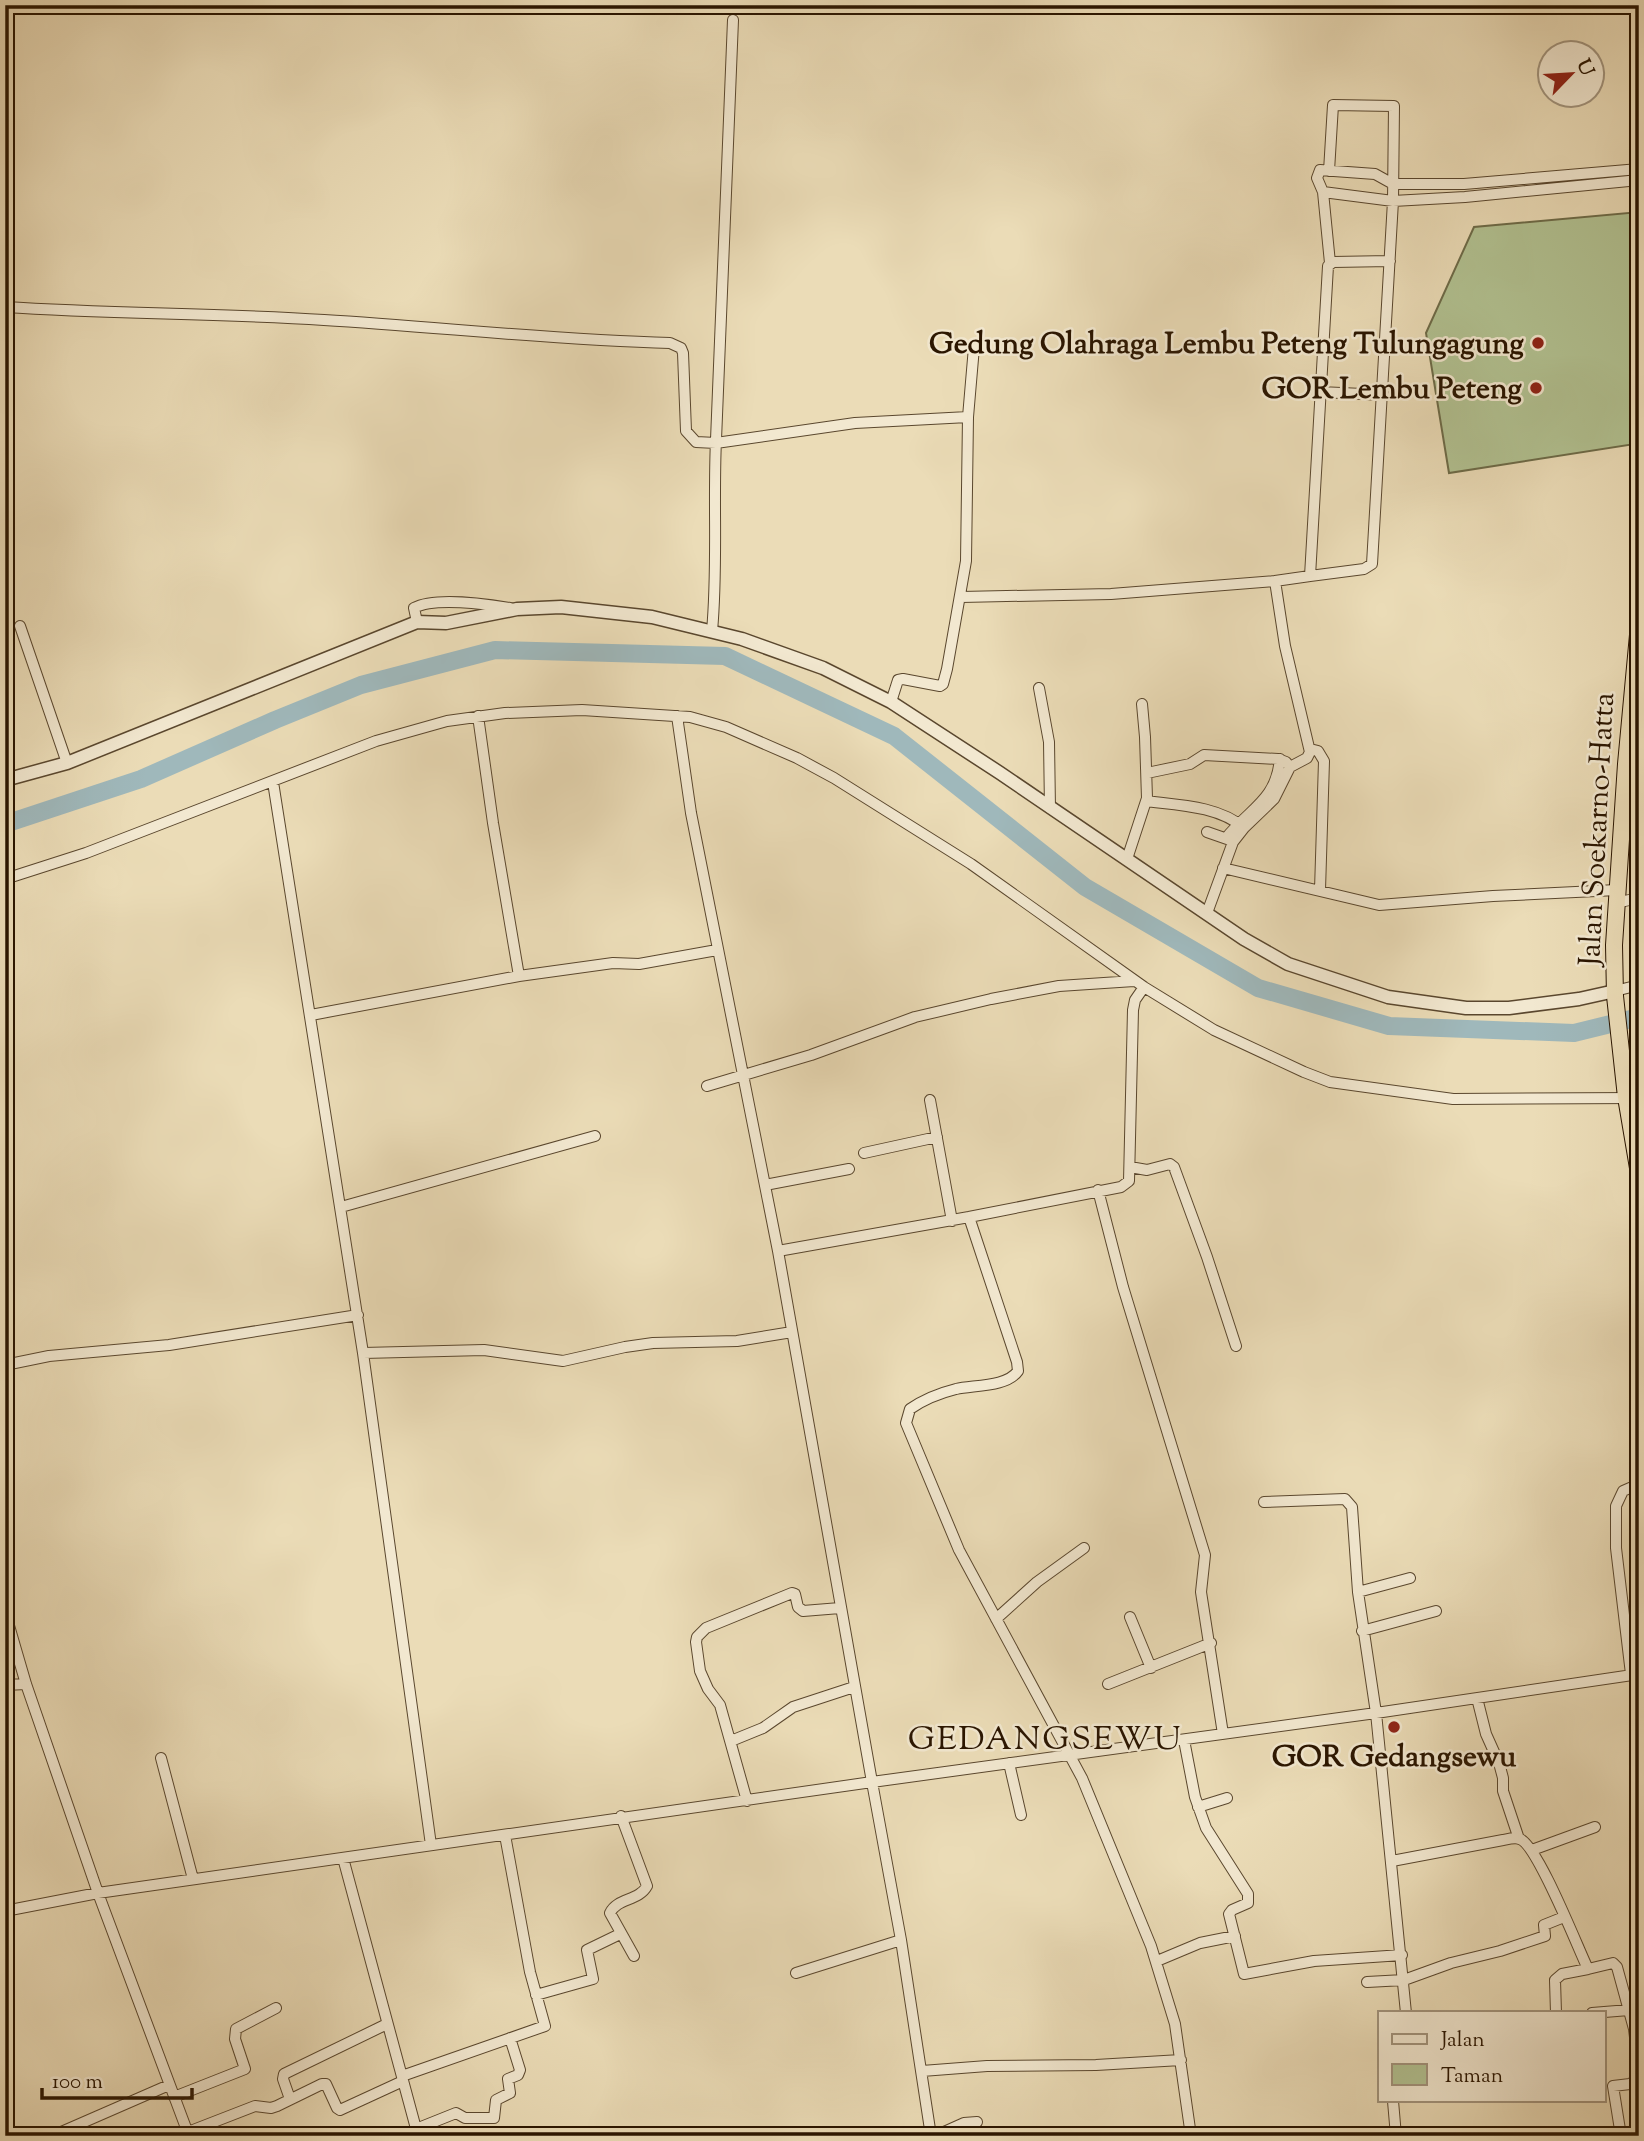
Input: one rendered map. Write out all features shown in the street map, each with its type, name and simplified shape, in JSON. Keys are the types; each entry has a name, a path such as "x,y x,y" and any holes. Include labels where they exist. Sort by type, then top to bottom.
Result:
{"highway":[{"name":"Jalan Soekarno-Hatta","path":"1639,624 1616,897 1615,994 1623,1071 1633,1098 1639,1174"}],"street":[{"path":"5,9 60,7"},
{"path":"712,631 716,583 716,443 733,20"},
{"path":"961,597 1111,594 1310,576 1364,569 1372,564 1384,395 1393,201 1394,106 1333,105 1329,171"},
{"path":"1310,576 1330,263 1323,192 1317,175 1320,170 1375,174 1393,184 1464,184 1639,169"},
{"path":"1556,176 1557,188"},
{"path":"1323,192 1393,201 1465,197 1639,180"},
{"path":"1464,184 1465,197"},
{"path":"1330,263 1390,261"},
{"path":"5,307 75,312 324,320 595,341 670,343 681,348 683,353 686,431 696,442 716,443 855,423 968,416"},
{"path":"891,702 896,682 899,680 940,686 943,684 966,561 968,416 974,347"},
{"path":"1320,392 1384,395"},
{"path":"1241,825 1275,799 1290,767 1307,758 1310,749 1285,646 1275,580"},
{"path":"417,622 414,608 424,604 471,601 517,609"},
{"path":"5,780 67,763 417,622 446,623 517,609 561,607 620,612 712,631 802,660 850,680 891,702 1287,964 1388,997 1454,1006 1509,1008 1615,994 1639,985"},
{"path":"20,626 67,763"},
{"path":"1039,688 1049,742 1050,808"},
{"path":"1127,859 1146,802 1147,774 1142,704"},
{"path":"5,879 86,853 376,741 435,724 478,716 582,710 700,719 726,727 797,758 834,778 971,864 1139,984 1233,1040 1304,1072 1330,1082 1469,1100 1633,1098"},
{"path":"478,716 519,976"},
{"path":"677,716 691,813 778,1251 901,1940 933,2136 964,2123 977,2122"},
{"path":"1310,749 1318,751 1324,761 1320,890"},
{"path":"1147,774 1190,764 1204,755 1280,759 1290,767"},
{"path":"1207,913 1230,840 1274,786 1279,775 1280,759"},
{"path":"273,782 358,1315 431,1845"},
{"path":"1146,802 1205,810 1241,825"},
{"path":"1208,832 1230,840"},
{"path":"1223,867 1371,904 1391,905 1493,896 1639,898"},
{"path":"311,1015 519,976 613,963 639,964 717,950"},
{"path":"708,1086 811,1055 915,1017 991,999 1059,986 1139,984"},
{"path":"778,1251 952,1221 1127,1184 1130,1167 1133,1010 1139,984"},
{"path":"930,1100 952,1221"},
{"path":"341,1208 595,1136"},
{"path":"864,1153 937,1137"},
{"path":"1130,1167 1147,1170 1170,1164 1174,1167 1208,1257 1236,1346"},
{"path":"765,1185 849,1169"},
{"path":"1098,1190 1123,1287 1205,1555 1201,1592 1223,1734"},
{"path":"969,1217 1018,1371 1010,1378 957,1389 918,1404 910,1409 906,1423 945,1520 1082,1778 1157,1961 1175,2024 1191,2136"},
{"path":"5,1365 49,1356 169,1345 358,1315"},
{"path":"363,1353 484,1350 563,1361 644,1344 737,1341 792,1332"},
{"path":"5,1911 98,1893 621,1816 1070,1756 1635,1674 1616,1549 1616,1506 1623,1491 1639,1484"},
{"path":"1264,1502 1348,1500 1352,1507 1362,1631 1376,1713 1406,2011"},
{"path":"996,1619 1037,1582 1084,1548"},
{"path":"1358,1592 1410,1578"},
{"path":"747,1801 720,1705 708,1689 697,1661 696,1642 701,1632 721,1620 792,1593 795,1594 798,1607 803,1611 840,1608"},
{"path":"1362,1631 1436,1611"},
{"path":"5,1612 26,1684 98,1893 188,2134 255,2106 271,2108 318,2085 326,2084 340,2110 402,2079 545,2026 530,1972 505,1835"},
{"path":"1130,1617 1151,1668"},
{"path":"1108,1684 1211,1643"},
{"path":"5,1685 26,1684"},
{"path":"731,1741 763,1728 793,1707 855,1688"},
{"path":"1477,1698 1486,1734 1499,1763 1503,1791 1520,1839 1532,1850 1588,1969"},
{"path":"1184,1740 1198,1807 1215,1845 1248,1894 1248,1903 1229,1914 1244,1974 1314,1961 1402,1955"},
{"path":"161,1758 193,1879"},
{"path":"1009,1763 1021,1815"},
{"path":"1198,1807 1227,1798"},
{"path":"621,1816 646,1886 641,1893 612,1908 611,1918 634,1956"},
{"path":"1532,1850 1595,1827"},
{"path":"1392,1861 1520,1839"},
{"path":"343,1858 416,2132 456,2113 465,2118 494,2118 496,2100 510,2093 508,2079 518,2075 520,2070 510,2038"},
{"path":"1367,1982 1404,1979 1451,1963 1500,1951 1545,1936 1544,1925 1564,1917"},
{"path":"536,1995 593,1979 587,1950 620,1934"},
{"path":"1157,1961 1200,1943 1235,1936"},
{"path":"796,1973 901,1940"},
{"path":"1556,2011 1555,1980 1562,1974 1615,1965 1629,2010 1639,2070"},
{"path":"174,2097 245,2070 235,2039 236,2029 276,2008"},
{"path":"1606,2012 1629,2010"},
{"path":"290,2099 282,2080 284,2074 387,2025"},
{"path":"922,2071 988,2066 1096,2065 1181,2060"},
{"path":"1621,2136 1608,2087 1630,2084 1639,2078"},
{"path":"52,2136 169,2085"},
{"path":"1393,2102 1396,2136"}],"green space":[{"name":"GOR Lembu Peteng","path":"1639,212 1635,444 1449,473 1426,333 1474,227"}],"waterway":[{"path":"5,824 141,779 361,685 495,650 725,656 894,736 1085,887 1258,988 1389,1026 1574,1033 1639,1017"}],"place":[{"name":"Gedung Olahraga Lembu Peteng Tulungagung","path":"1538,343"},
{"name":"GOR Lembu Peteng","path":"1536,388"},
{"name":"GOR Gedangsewu","path":"1394,1727"}],"district":[{"name":"GEDANGSEWU","path":"1045,1737"}]}
